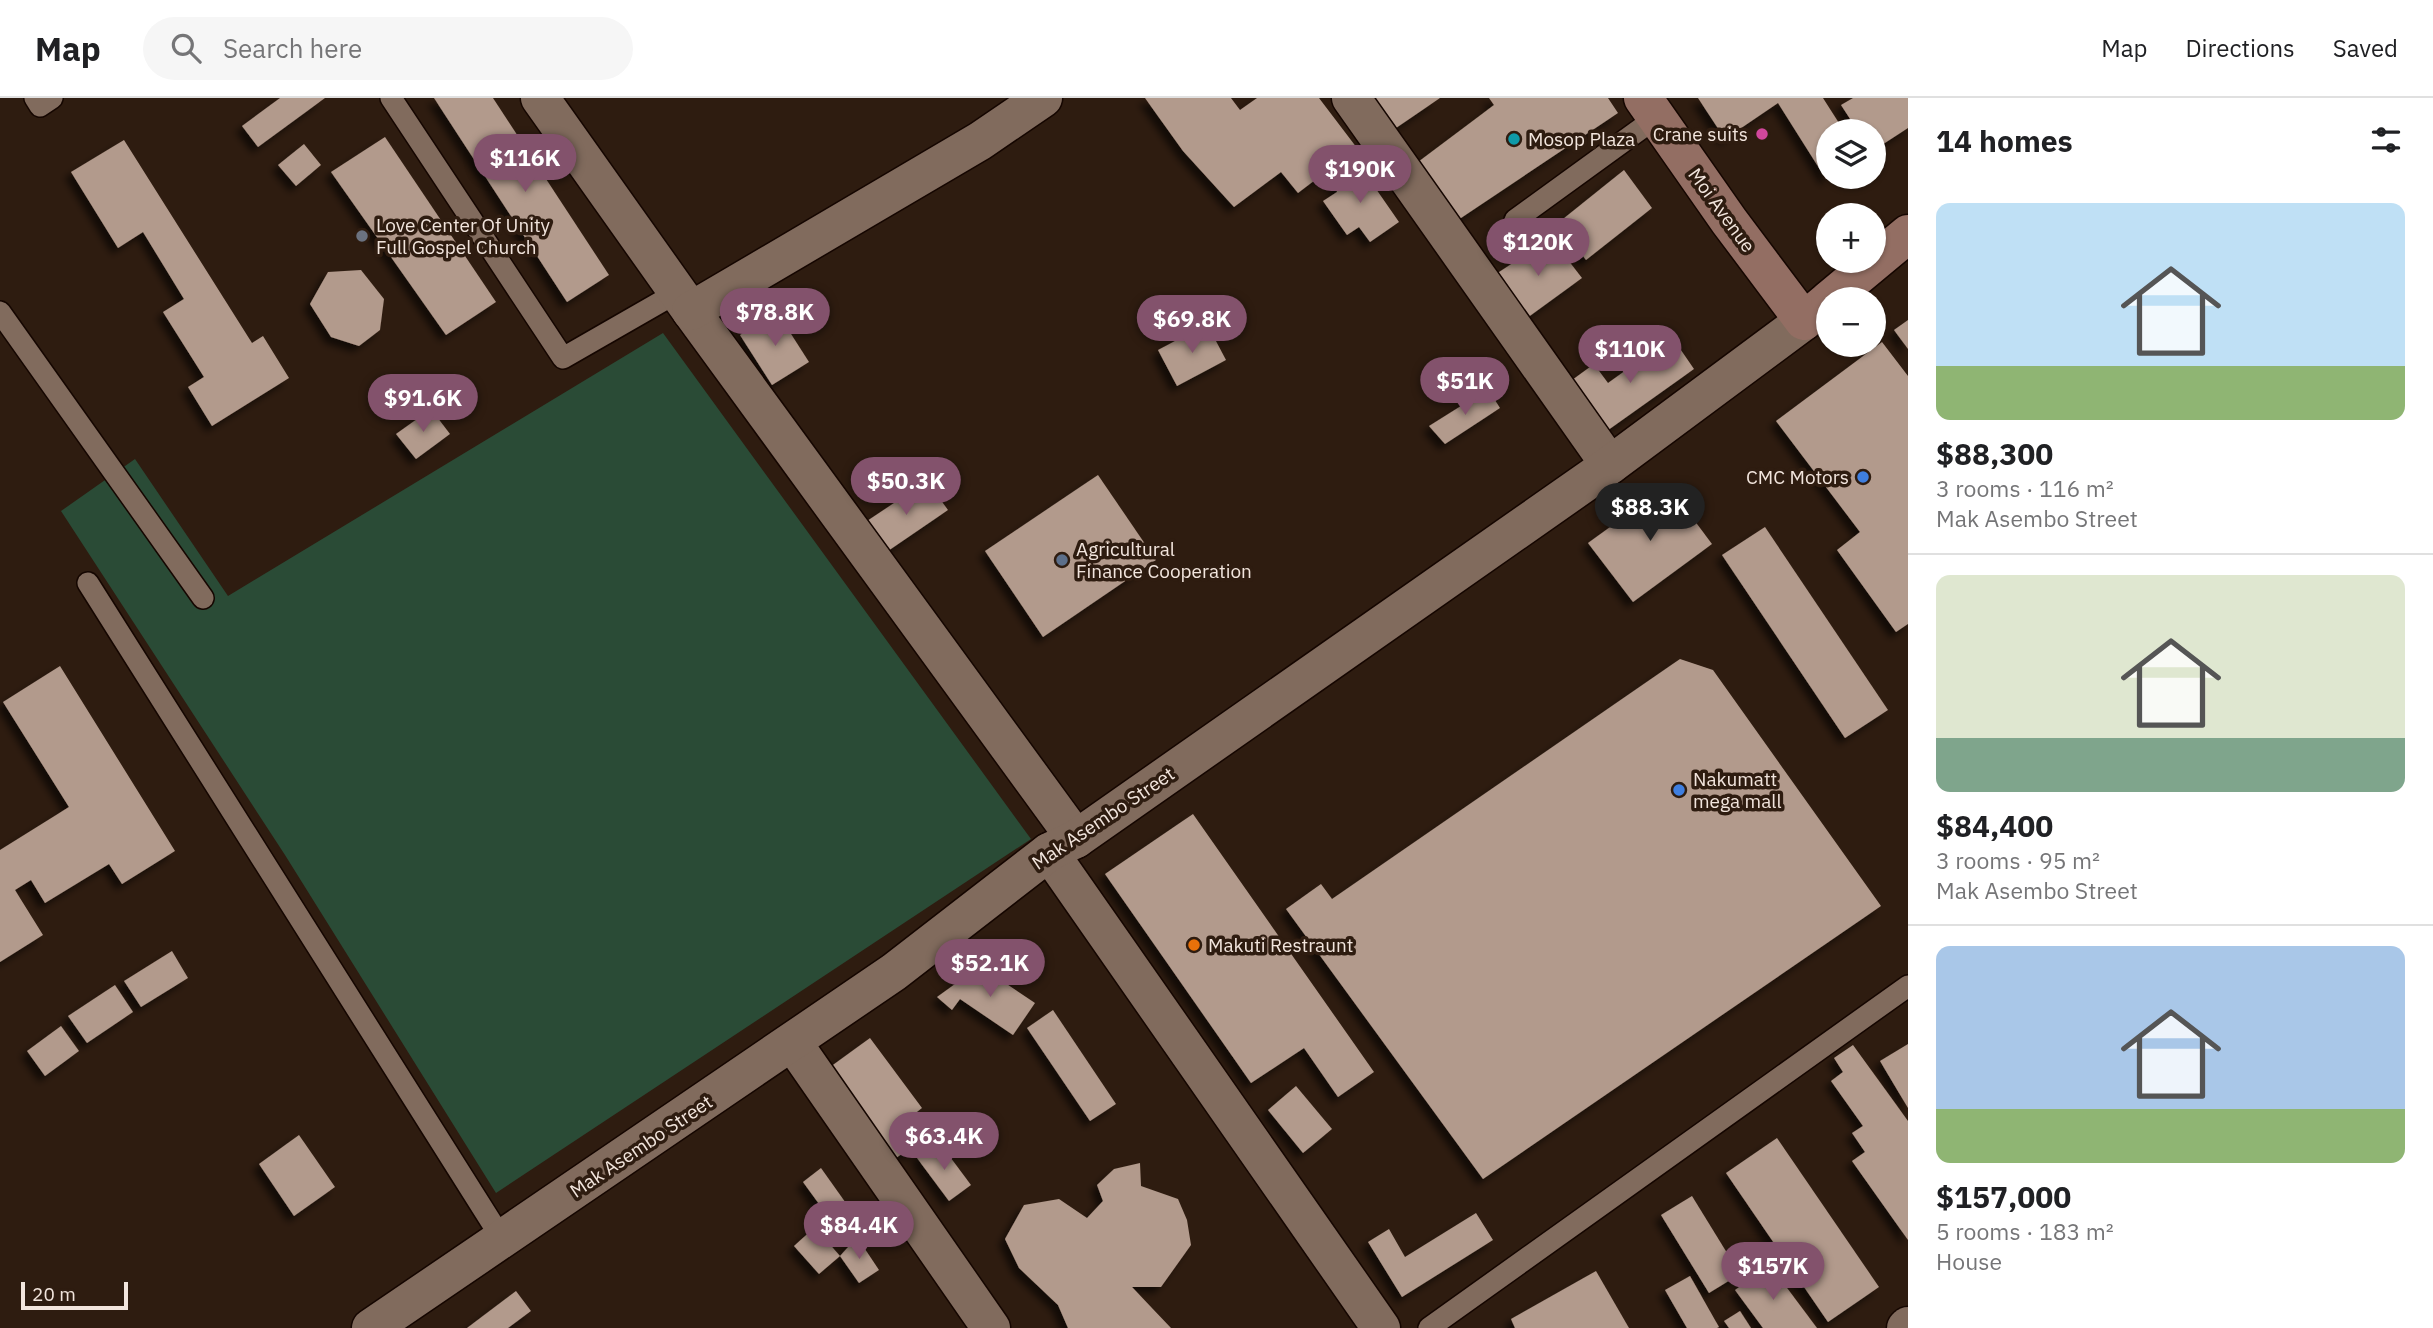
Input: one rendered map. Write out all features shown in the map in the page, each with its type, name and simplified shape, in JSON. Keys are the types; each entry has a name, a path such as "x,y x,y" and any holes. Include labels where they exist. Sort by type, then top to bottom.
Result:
{"street":[{"path":"540,98 1062,846 1374,1325"},
{"path":"684,302 981,141 1043,98"},
{"path":"1351,98 1610,465"},
{"name":"Moi Avenue","path":"1650,107 1729,221 1816,302"},
{"name":"Mak Asembo Street","path":"1845,287 1908,234"},
{"name":"Mak Asembo Street","path":"371,1328 894,972 1062,846 1610,465 1816,311"},
{"path":"793,1043 991,1328"}],"lane":[{"path":"35,98 40,106 52,98"},
{"path":"391,98 564,358 684,302"},
{"path":"1515,220 1650,107"},
{"path":"0,312 203,598"},
{"path":"88,583 502,1239"},
{"path":"1429,1328 1908,986"}],"green space":[{"path":"663,333 1031,839 496,1193 285,855 61,511 135,459 228,596"}],"building":[{"path":"280,98 325,98 258,147 242,126"},
{"path":"434,98 493,98 609,275 567,302"},
{"path":"1145,98 1231,98 1240,110 1257,98 1319,98 1357,148 1298,193 1281,172 1234,207 1183,151"},
{"path":"1374,98 1440,98 1396,128"},
{"name":"Mosop Plaza","path":"1489,98 1608,98 1618,113 1455,222 1414,165 1494,105"},
{"path":"1698,98 1823,98 1836,119 1816,119 1816,163 1778,103 1725,139"},
{"path":"1853,98 1908,98 1908,128 1886,142 1886,119 1850,119 1841,105"},
{"path":"385,137 496,302 446,335 331,172"},
{"path":"124,140 252,343 263,336 289,378 212,426 188,387 204,377 163,312 184,299 143,232 118,248 71,172"},
{"path":"304,144 321,165 296,186 278,165"},
{"path":"1358,163 1399,222 1370,242 1359,227 1347,235 1323,201 1337,192 1335,179"},
{"path":"1624,170 1652,208 1586,260 1558,223"},
{"path":"1551,238 1582,278 1527,318 1493,276"},
{"path":"361,270 384,299 380,330 359,346 331,337 310,304 328,272"},
{"path":"777,312 809,362 772,385 740,335"},
{"path":"1908,320 1908,349 1894,330"},
{"path":"1207,324 1226,360 1177,386 1158,350"},
{"path":"1672,337 1694,369 1604,433 1568,383 1594,364 1608,383"},
{"name":"CMC Motors","path":"1886,347 1908,376 1908,624 1896,632 1837,550 1860,532 1776,421 1862,357 1886,357"},
{"path":"1488,389 1500,408 1445,444 1429,426"},
{"path":"431,409 450,434 416,459 396,434"},
{"path":"1098,475 1156,560 1043,637 985,551"},
{"path":"927,481 948,510 885,553 864,523"},
{"path":"1668,485 1712,544 1633,602 1588,543"},
{"path":"1765,527 1888,710 1845,738 1722,555"},
{"path":"1680,659 1713,670 1881,906 1483,1179 1286,909 1321,884 1332,899"},
{"path":"60,666 175,851 122,884 109,864 45,903 31,880 15,890 43,935 0,962 0,850 69,807 3,702"},
{"path":"1193,814 1374,1072 1338,1097 1304,1048 1251,1083 1105,874"},
{"path":"172,951 188,978 141,1007 124,981"},
{"path":"980,966 1035,1003 1013,1035 960,999 952,1010 937,997"},
{"path":"115,985 133,1012 87,1043 68,1016"},
{"path":"1053,1010 1116,1104 1090,1121 1027,1028"},
{"path":"61,1026 79,1051 45,1076 27,1051"},
{"path":"870,1038 922,1108 903,1123 918,1143 893,1160 826,1070"},
{"path":"1908,1044 1908,1108 1880,1061"},
{"path":"1853,1045 1908,1121 1908,1240 1852,1161 1865,1152 1852,1133 1863,1126 1831,1081 1843,1072 1834,1058"},
{"path":"1296,1086 1332,1129 1303,1153 1268,1110"},
{"path":"299,1135 335,1187 294,1216 259,1164"},
{"path":"1777,1138 1879,1287 1828,1322 1726,1173"},
{"path":"939,1142 971,1185 949,1201 917,1158"},
{"path":"1140,1163 1141,1186 1178,1199 1187,1220 1191,1245 1161,1287 1132,1287 1171,1328 1068,1328 1058,1305 1019,1268 1005,1239 1024,1205 1059,1199 1087,1218 1103,1201 1097,1185 1114,1169"},
{"path":"821,1168 848,1206 830,1219 803,1182"},
{"path":"1692,1196 1740,1274 1709,1293 1661,1215"},
{"path":"1476,1213 1493,1240 1402,1297 1368,1242 1389,1229 1405,1257"},
{"path":"815,1227 840,1256 819,1274 794,1246"},
{"path":"857,1237 879,1270 859,1283 840,1256"},
{"path":"1770,1265 1817,1328 1763,1328 1735,1290"},
{"path":"1596,1271 1629,1328 1515,1328 1511,1319"},
{"path":"1690,1276 1719,1327 1687,1328 1665,1290"},
{"path":"516,1291 531,1311 508,1328 467,1328"},
{"path":"1740,1311 1751,1328 1729,1328 1724,1321"}],"place":[{"name":"Crane suits","path":"1762,134"},
{"name":"Mosop Plaza","path":"1514,139"},
{"name":"Love Center Of Unity Full Gospel Church","path":"362,236"},
{"name":"CMC Motors","path":"1863,477"},
{"name":"Agricultural Finance Cooperation","path":"1062,560"},
{"name":"Nakumatt mega mall","path":"1679,790"},
{"name":"Makuti Restraunt","path":"1194,945"}]}
